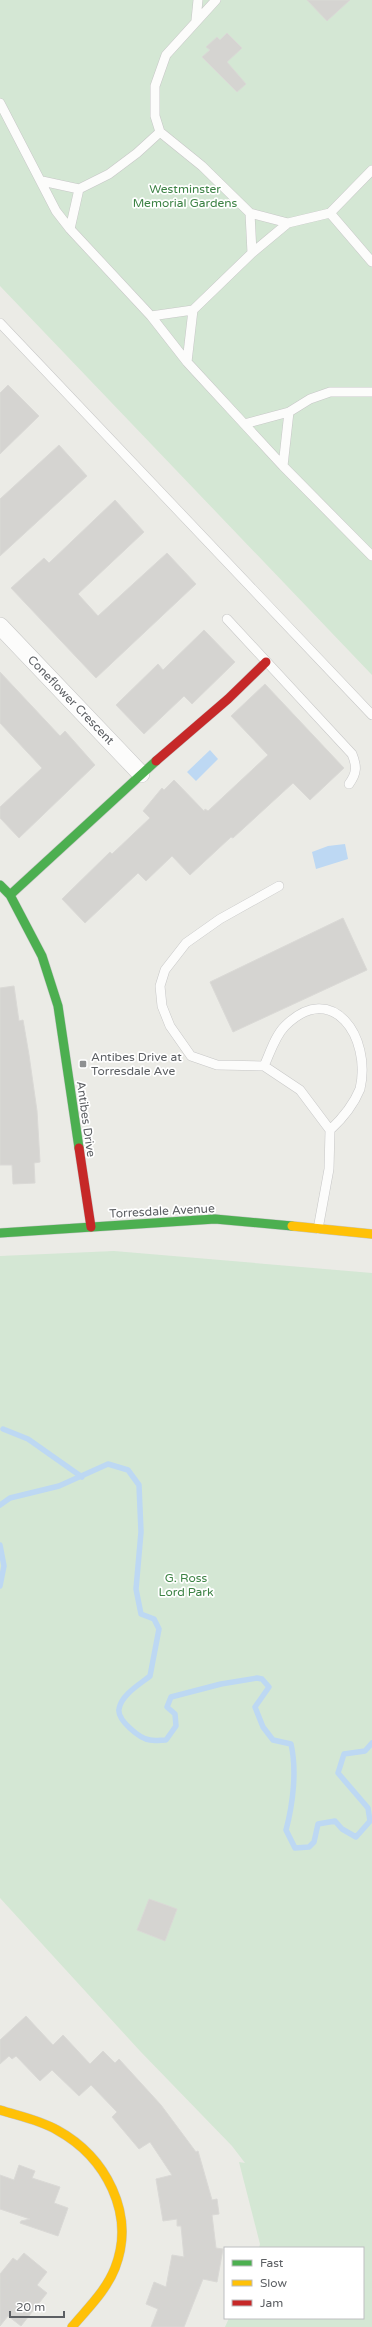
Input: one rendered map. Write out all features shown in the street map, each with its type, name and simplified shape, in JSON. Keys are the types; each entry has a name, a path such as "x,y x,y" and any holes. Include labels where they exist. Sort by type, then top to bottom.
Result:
{"street":[{"name":"Coneflower Crescent","path":"0,626 141,774"},
{"path":"10,895 141,774 228,699 266,662"},
{"name":"Antibes Drive","path":"0,885 10,895 42,956 58,1006 91,1227"},
{"name":"Torresdale Avenue","path":"0,1233 215,1219 372,1234"},
{"path":"0,2110 42,2123 79,2143 103,2168 118,2199 124,2222 123,2240 115,2268 100,2293 72,2327"}],"lane":[{"path":"196,20 198,0"},
{"path":"216,0 196,20 166,55 155,86 155,116 160,132 202,166 250,213 288,222 330,213 372,170"},
{"path":"0,103 42,181 56,211 70,229 151,316 187,362 244,424 283,466 372,556"},
{"path":"42,181 79,189 109,174 138,154 160,132"},
{"path":"70,229 79,189"},
{"path":"250,213 252,253"},
{"path":"330,213 372,262"},
{"path":"151,316 193,310 252,253 288,222"},
{"path":"187,362 193,310"},
{"path":"0,323 372,715"},
{"path":"244,424 289,412 310,398 330,392 372,392"},
{"path":"283,466 289,412"},
{"path":"227,619 352,754 356,764 355,776 349,784"},
{"path":"279,886 220,919 186,943 165,970 160,986 162,1006 170,1026 191,1056 217,1065 264,1066 300,1090 330,1130 329,1169 318,1230"},
{"path":"264,1066 274,1043 285,1026 300,1015 316,1008 336,1012 348,1018 357,1029 365,1049 365,1069 361,1088 348,1113 330,1130"}],"green space":[{"name":"Westminster Memorial Gardens","path":"0,0 372,0 372,675 0,286"},
{"name":"G. Ross Lord Park","path":"114,1251 372,1273 372,2327 225,2327 229,2319 364,2319 364,2247 259,2247 260,2244 239,2162 245,2163 232,2146 140,2051 0,1898 0,1256"}],"water":[{"path":"210,750 218,759 196,781 187,772"},
{"path":"345,844 348,859 316,869 312,852 328,846"}],"building":[{"path":"307,0 350,0 327,21"},
{"path":"227,33 242,48 227,62 246,84 237,92 202,57 210,50 206,47 217,37 220,40"},
{"path":"8,385 39,416 0,454 0,393"},
{"path":"59,445 87,476 0,556 0,499"},
{"path":"115,500 144,532 78,594 98,616 167,553 196,584 96,678 11,588 44,558 49,563"},
{"path":"204,630 235,662 192,704 184,696 144,734 116,705 158,664 163,670"},
{"path":"0,672 60,736 65,731 95,765 19,838 0,818 0,807 42,768 0,723"},
{"path":"265,684 344,768 310,800 293,783 190,875 172,856 146,881 138,873 85,923 62,899 110,852 112,854 150,818 143,811 162,788 164,790 174,780 204,811 205,809 208,811 268,755 231,716"},
{"path":"343,918 367,970 233,1032 210,982"},
{"path":"14,986 19,1021 23,1020 37,1111 40,1162 34,1163 35,1183 13,1184 12,1165 0,1165 0,988"},
{"path":"149,1899 177,1909 165,1941 137,1930"},
{"path":"26,2016 53,2045 63,2035 90,2064 103,2051 115,2063 119,2059 161,2105 196,2152 198,2151 212,2200 217,2199 219,2214 212,2215 216,2248 223,2249 217,2282 203,2279 184,2327 151,2327 158,2309 146,2304 154,2282 166,2287 172,2255 184,2257 181,2226 177,2226 177,2219 163,2221 156,2179 172,2175 150,2142 139,2149 112,2117 117,2112 91,2085 79,2096 52,2070 40,2081 16,2056 12,2059 9,2056 0,2064 0,2040"},
{"path":"19,2165 35,2171 32,2178 60,2187 54,2203 68,2208 58,2236 20,2223 21,2221 30,2219 0,2209 0,2175 14,2180"},
{"path":"24,2253 47,2272 37,2285 47,2293 21,2326 8,2316 0,2326 0,2274 13,2258 17,2261"}],"waterway":[{"path":"3,1429 28,1439 82,1477"},
{"path":"0,1505 10,1498 59,1486 108,1464 128,1470 139,1485 141,1532 136,1589 141,1614 154,1619 159,1629 150,1676 123,1699 120,1704 119,1713 125,1723 135,1733 146,1739 166,1740 176,1726 175,1714 167,1707 171,1697 221,1684 257,1678 262,1679 269,1687 255,1707 263,1727 273,1740 291,1744 293,1754 294,1776 291,1809 286,1830 295,1848 309,1847 314,1842 318,1824 335,1821 342,1829 356,1837 370,1821 368,1808 338,1773 344,1754 365,1751 372,1743"},
{"path":"0,1545 4,1566 0,1586"}],"traffic: fast":[{"path":"10,895 156,761"},
{"path":"0,885 10,895 42,956 58,1006 79,1148"},
{"path":"0,1233 215,1219 292,1226"}],"traffic: slow":[{"path":"292,1226 372,1234"},
{"path":"0,2110 44,2124 74,2141 90,2155 102,2171 112,2189 119,2208 122,2227 121,2248 115,2268 107,2284 72,2327"}],"traffic: jam":[{"path":"156,761 228,699 266,662"},
{"path":"79,1148 91,1227"}],"place":[{"name":"Antibes Drive at Torresdale Ave","path":"83,1064"}]}
